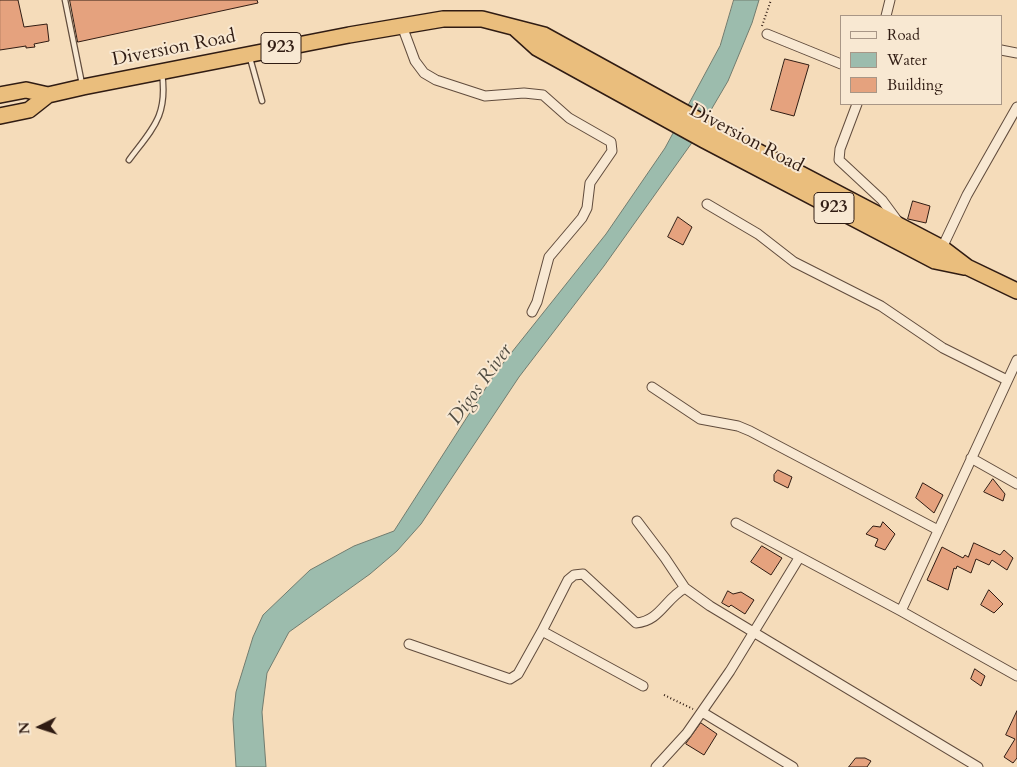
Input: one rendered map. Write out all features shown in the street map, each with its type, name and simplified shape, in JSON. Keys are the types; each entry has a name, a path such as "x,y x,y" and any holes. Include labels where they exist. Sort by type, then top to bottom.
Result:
{"highway":[{"name":"Diversion Road","path":"0,116 29,110 48,96 83,87 248,54 402,26 467,18 496,21 515,28 537,48 660,108 939,254 1017,291"},
{"name":"Diversion Road","path":"0,96 26,90 48,96"},
{"name":"Diversion Road","path":"708,133 900,226 939,254"}],"street":[{"path":"886,15 890,0"},
{"path":"402,26 415,61 424,73 436,80 485,96 524,93 543,95 569,118 611,142 612,151 590,183 587,208 582,218 549,257 537,302 532,312"},
{"path":"763,33 840,64"},
{"path":"1002,50 1017,53"},
{"path":"857,105 840,149 839,160 882,200 900,226"},
{"path":"939,254 967,195 1017,107"},
{"path":"707,204 758,234 794,262 881,306 943,348 1007,380"},
{"path":"902,611 1017,360"},
{"path":"652,387 700,419 728,424 750,431 938,530"},
{"path":"971,458 1017,484"},
{"path":"637,522 685,588 710,606 978,767"},
{"path":"736,523 902,611 1017,676"},
{"path":"656,767 681,740 702,712 799,558"},
{"path":"409,644 510,678 518,674 568,580 574,574 583,574 636,623 651,620 676,593 685,588"},
{"path":"542,631 643,686"},
{"path":"702,712 793,767"}],"lane":[{"path":"65,0 83,87"},
{"path":"248,54 262,101"},
{"path":"129,160 159,120 165,94 161,72"}],"path":[{"path":"763,33 771,0"},
{"path":"664,694 689,708 702,712"}],"water":[{"path":"734,0 759,0 752,23 728,81 691,144 604,266 519,377 421,524 397,551 370,574 289,632 267,673 262,712 266,767 236,767 233,719 236,692 253,637 263,615 310,570 354,546 394,531 496,372 606,234 665,148 720,46"}],"building":[{"path":"0,0 18,0 24,27 47,24 49,41 34,44 35,47 26,48 26,46 0,50"},
{"path":"70,0 257,0 258,3 78,42"},
{"path":"785,59 809,65 794,116 771,110"},
{"path":"913,201 930,206 926,223 908,219"},
{"path":"678,217 692,227 683,245 668,237"},
{"path":"778,470 792,477 788,488 774,481 774,475"},
{"path":"993,479 1005,494 1003,501 984,492"},
{"path":"923,483 943,495 934,513 916,498"},
{"path":"883,522 895,534 885,550 875,546 878,539 866,534 873,526 880,527"},
{"path":"974,543 1000,555 1004,550 1013,558 1007,570 992,560 989,565 976,559 971,573 957,566 956,569 954,568 948,590 927,580 942,547 963,558 965,555 968,557"},
{"path":"762,546 782,558 771,575 751,562"},
{"path":"989,590 1003,604 994,613 981,605"},
{"path":"728,591 733,594 741,592 754,600 745,614 731,605 729,607 722,603"},
{"path":"975,669 985,676 981,686 971,679"},
{"path":"1017,711 1017,758 1013,763 1004,757 1015,739 1006,735"},
{"path":"701,723 717,734 704,755 686,744"},
{"path":"856,758 865,758 871,761 867,767 849,767"}],"water label":[{"name":"Digos River","path":"481,385"}]}
